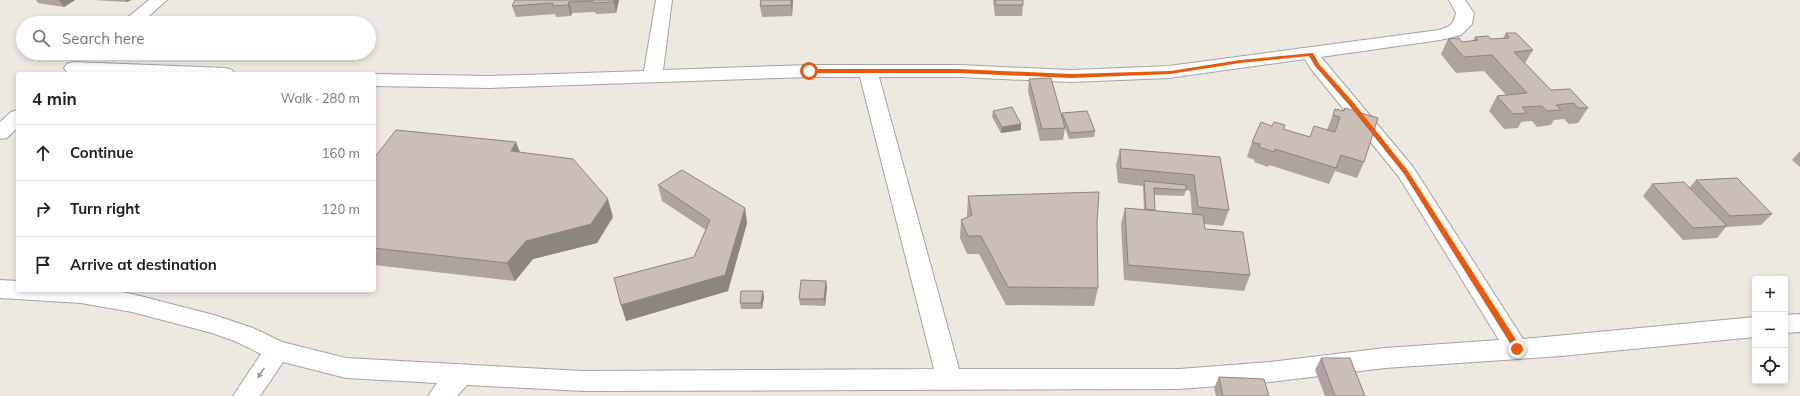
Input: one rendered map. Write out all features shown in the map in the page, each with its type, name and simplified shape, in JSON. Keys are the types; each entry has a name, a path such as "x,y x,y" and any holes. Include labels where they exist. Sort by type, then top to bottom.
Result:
{"street":[{"path":"139,16 159,0"},
{"path":"653,75 664,0"},
{"path":"376,80 489,82 653,75 868,71 958,71 1071,76 1170,72 1311,54 1440,35 1455,31 1463,24 1465,13 1457,0"},
{"path":"1311,54 1317,65 1406,172 1517,349"},
{"path":"70,71 84,60"},
{"path":"70,71 122,72"},
{"path":"868,71 949,379"},
{"path":"0,133 16,118"},
{"path":"0,289 16,290"},
{"path":"49,292 81,294 132,304 214,324 245,335 277,350 346,368 584,381 1179,379 1270,372 1385,358 1517,349 1752,327"},
{"path":"1788,324 1800,323"},
{"path":"246,396 277,350"},
{"path":"441,396 461,375"}],"building":[{"path":"515,0 614,0 614,2 593,3 593,1 569,2 568,5 553,6 553,3 512,6"},
{"path":"761,0 791,0 791,5 760,6"},
{"path":"995,0 1023,0 1023,5 996,5"},
{"path":"1506,33 1516,33 1533,50 1514,52 1551,90 1570,89 1588,108 1578,108 1574,103 1556,105 1561,110 1547,111 1542,106 1522,107 1527,113 1513,114 1497,96 1527,93 1492,55 1464,57 1448,39 1459,38 1462,42 1478,40 1475,37 1488,36 1491,39 1509,38"},
{"path":"1051,78 1065,128 1042,129 1029,79"},
{"path":"1012,107 1021,124 1002,127 993,111"},
{"path":"1345,108 1378,118 1364,162 1341,155 1336,168 1275,149 1274,152 1259,147 1260,144 1252,142 1261,122 1272,126 1274,122 1285,125 1283,129 1310,137 1314,126 1335,132 1340,117 1333,115 1335,109 1344,111"},
{"path":"1087,111 1095,131 1070,133 1062,113"},
{"path":"396,130 516,142 511,151 573,159 608,199 591,224 526,241 507,263 376,248 376,155"},
{"path":"1120,149 1220,157 1229,210 1198,207 1194,175 1121,168"},
{"path":"682,170 745,208 725,275 621,305 614,278 694,257 710,220 658,185"},
{"path":"1737,178 1772,214 1730,216 1696,180"},
{"path":"1144,181 1186,185 1186,190 1154,188 1155,210 1146,209"},
{"path":"1684,182 1727,226 1693,228 1652,184"},
{"path":"1099,192 1097,223 1098,288 1008,287 981,236 968,236 961,220 972,215 968,196"},
{"path":"1125,208 1203,215 1205,229 1243,232 1250,275 1128,265"},
{"path":"801,280 826,281 824,299 799,299"},
{"path":"741,291 763,291 761,303 740,303"},
{"path":"1321,358 1350,358 1365,396 1335,396"},
{"path":"1219,377 1264,379 1269,396 1223,396"}],"route":[{"path":"809,71 958,71 1071,76 1170,72 1311,54 1317,65 1334,83 1406,172 1517,349"}]}
